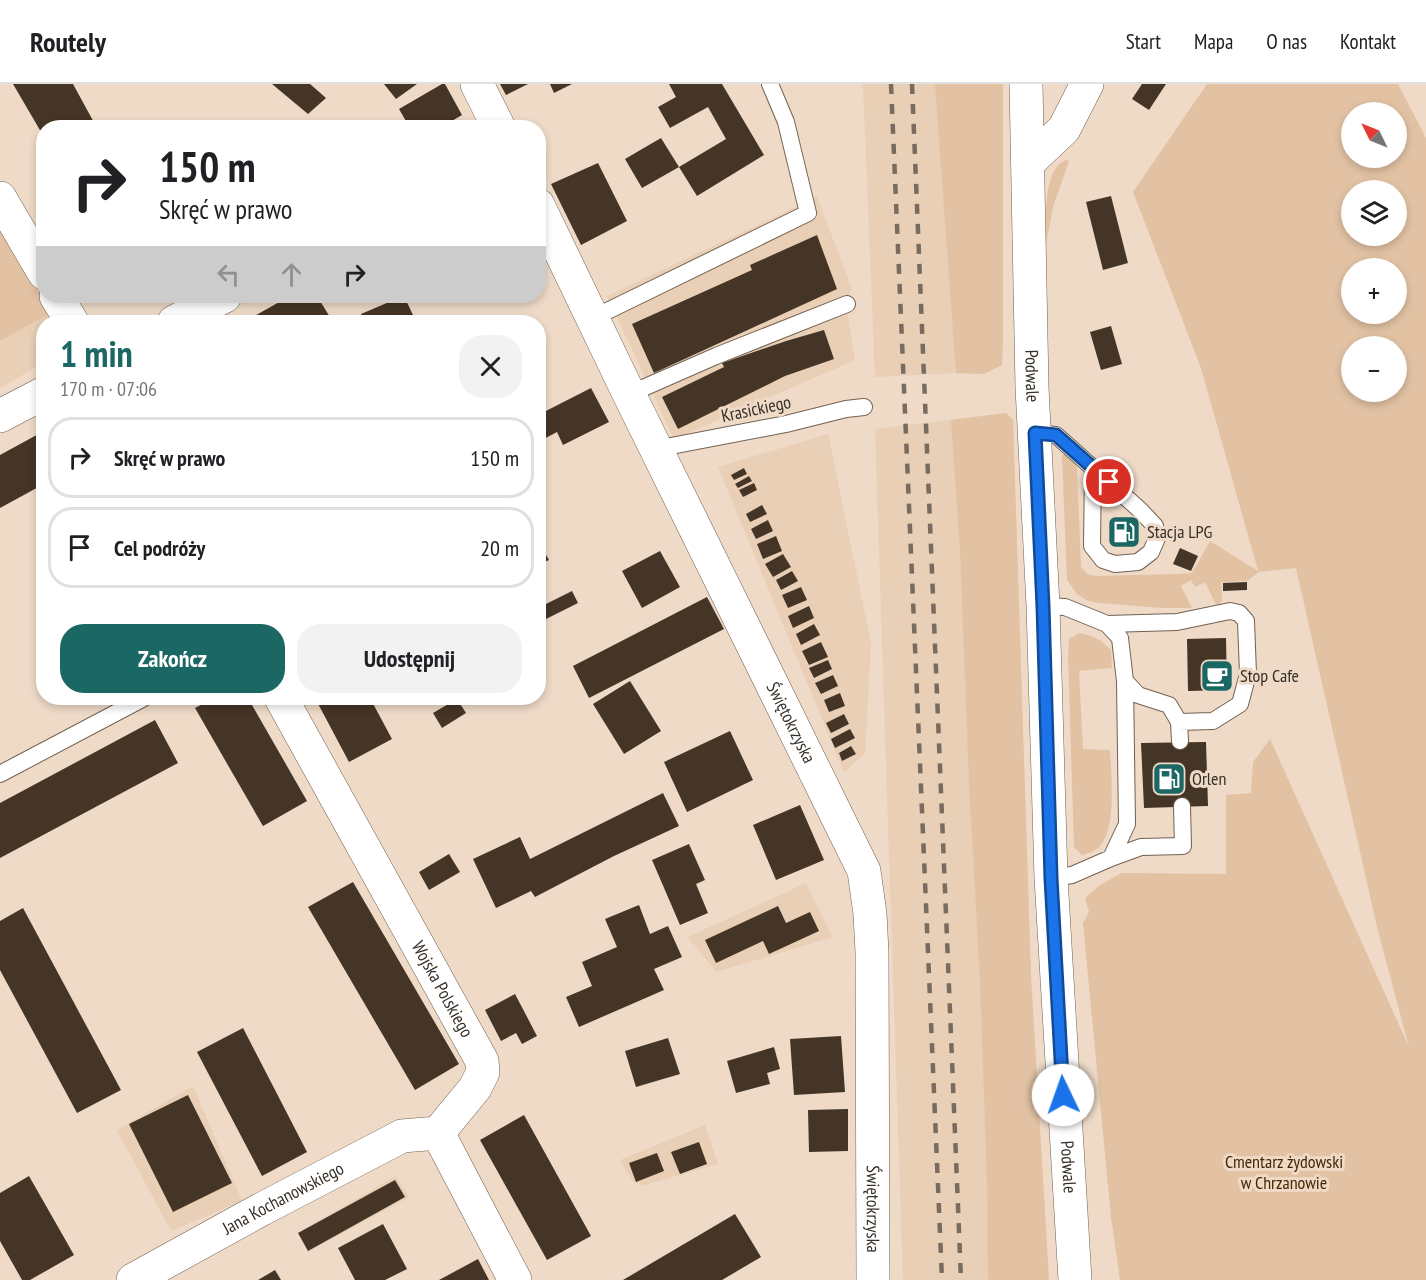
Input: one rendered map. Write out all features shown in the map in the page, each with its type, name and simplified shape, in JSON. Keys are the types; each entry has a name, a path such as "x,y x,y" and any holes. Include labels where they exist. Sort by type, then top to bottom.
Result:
{"street":[{"path":"477,84 495,120"},
{"name":"Podwale","path":"1026,84 1032,387 1043,606 1051,878 1076,1280"},
{"path":"1028,163 1065,129 1087,84"},
{"path":"0,198 36,259"},
{"name":"Świętokrzyska","path":"546,221 627,392 864,871 872,952 873,1280"},
{"path":"188,315 211,303"},
{"path":"0,416 36,397"},
{"name":"Wojska Polskiego","path":"285,705 482,1061 483,1072 475,1088 438,1133"},
{"path":"438,1133 515,1280"},
{"name":"Jana Kochanowskiego","path":"133,1280 402,1136 438,1133"}],"lane":[{"path":"593,318 808,213 786,122 770,84"},
{"path":"627,392 643,388 716,356 848,304"},
{"name":"Krasickiego","path":"656,451 864,407"},
{"path":"1035,433 1056,435 1093,468 1140,510 1155,526 1157,538 1151,552 1138,562 1115,564 1103,560 1092,546 1093,468"},
{"path":"1043,606 1065,607 1107,624 1177,622 1230,610 1239,613 1245,621 1248,675 1240,704 1213,721 1179,722"},
{"path":"1107,624 1120,638 1125,681 1127,824 1111,858"},
{"path":"1125,681 1138,695 1169,705 1179,722 1180,741"},
{"path":"0,774 131,705"},
{"path":"1051,878 1072,875 1140,847 1183,846 1182,806"}],"shaded area":[{"path":"863,84 1003,84 1002,365 984,374 875,377"},
{"path":"817,197 851,286 851,291 845,299 855,360 674,439 607,296"},
{"path":"0,207 36,271 36,303 54,303 61,315 36,315 36,367 0,388"},
{"path":"1006,413 1013,420 1031,977 1049,1280 903,1280 875,429"},
{"path":"828,434 871,643 865,754 844,772 718,467"},
{"path":"806,883 833,937 716,972 688,937"},
{"path":"193,1086 242,1201 171,1231 117,1130"},
{"path":"705,1125 718,1164 642,1186 633,1182 620,1160"},
{"path":"396,1176 409,1197 308,1252 298,1233"}],"green space":[{"path":"935,84 1003,84 1002,365 984,374 956,373"},
{"name":"Cmentarz żydowski w Chrzanowie","path":"1207,84 1398,84 1426,138 1426,1280 1120,1280 1111,1217 1083,923 1089,912 1085,898 1100,885 1122,873 1226,874 1226,795 1251,793 1253,762 1270,739 1409,1047 1377,927 1296,568 1259,572 1247,581 1221,582 1222,600 1219,605 1215,603 1205,582 1195,587 1191,580 1181,586 1192,608 1162,608 1088,601 1077,594 1067,580 1062,455 1068,454 1074,458 1077,468 1081,567 1088,574 1096,576 1192,573 1210,541 1258,571 1201,368 1133,192"},
{"path":"1066,160 1069,161 1053,207 1046,245 1049,185 1058,165"},
{"path":"0,213 36,278 36,303 50,303 54,311 47,315 36,315 36,321 0,341"},
{"path":"1006,413 1013,420 1031,977 1049,1280 988,1280 980,981 960,549 951,420"},
{"path":"1079,633 1097,638 1111,650 1112,668 1079,671 1083,749 1110,750 1112,787 1111,815 1105,839 1096,850 1082,855 1074,847 1068,656 1069,639"}],"building":[{"path":"13,84 73,84 93,120 36,120 36,123"},
{"path":"272,84 310,84 326,98 308,114"},
{"path":"384,84 417,84 396,99"},
{"path":"445,84 462,115 454,120 405,120 399,109"},
{"path":"500,84 528,84 506,95"},
{"path":"550,84 572,84 554,93"},
{"path":"669,84 722,84 764,155 697,196 679,167 726,139 708,107 670,128 658,107 676,97"},
{"path":"1142,84 1166,84 1149,110 1132,99"},
{"path":"661,138 679,167 642,188 625,159"},
{"path":"598,163 627,221 581,245 551,184"},
{"path":"1111,196 1128,263 1103,270 1086,202"},
{"path":"817,235 837,289 654,373 632,324 752,270 750,265"},
{"path":"278,303 321,303 329,315 256,315"},
{"path":"387,303 407,303 413,315 362,315"},
{"path":"1111,326 1122,364 1101,370 1090,332"},
{"path":"824,330 834,359 785,376 678,429 662,397 724,367 722,363"},
{"path":"591,388 609,422 563,445 557,432 546,438 546,411"},
{"path":"36,435 36,488 0,508 0,455"},
{"path":"744,468 747,474 734,480 731,475"},
{"path":"749,476 752,481 738,488 735,484"},
{"path":"754,483 757,490 743,497 739,490"},
{"path":"762,505 767,514 750,522 746,514"},
{"path":"768,520 773,531 756,539 751,529"},
{"path":"776,536 782,551 763,559 757,544"},
{"path":"1180,548 1198,556 1191,571 1173,564"},
{"path":"660,551 680,587 642,608 622,571"},
{"path":"783,554 791,567 773,577 765,564"},
{"path":"792,571 798,581 781,590 776,580"},
{"path":"1247,582 1247,590 1223,591 1223,583"},
{"path":"801,587 807,600 788,608 782,595"},
{"path":"572,591 578,603 546,619 546,604"},
{"path":"707,597 724,629 589,698 573,666"},
{"path":"809,606 814,618 793,628 788,616"},
{"path":"814,624 820,635 801,645 796,634"},
{"path":"1226,638 1227,690 1188,691 1187,639"},
{"path":"821,642 828,657 809,665 802,651"},
{"path":"828,660 832,669 814,678 809,668"},
{"path":"833,675 838,686 821,694 815,683"},
{"path":"630,681 661,731 624,754 593,704"},
{"path":"840,693 845,706 829,712 824,700"},
{"path":"201,705 252,705 307,801 263,826 195,708"},
{"path":"319,705 374,705 392,739 349,762"},
{"path":"447,705 461,705 466,713 442,728 433,713"},
{"path":"844,714 849,724 831,733 826,723"},
{"path":"155,720 178,763 0,858 0,803"},
{"path":"850,729 855,738 835,748 831,739"},
{"path":"730,731 753,780 687,812 664,762"},
{"path":"1206,742 1208,806 1144,808 1141,743"},
{"path":"851,746 856,754 842,761 839,753"},
{"path":"663,793 679,826 614,856 535,897 531,891 496,908 473,859 520,837 530,859"},
{"path":"800,805 824,860 776,880 753,825"},
{"path":"689,844 705,880 696,884 708,913 680,925 652,860"},
{"path":"449,854 460,872 429,890 419,872"},
{"path":"353,882 459,1064 415,1090 308,907"},
{"path":"639,905 650,934 668,926 682,957 654,969 664,990 579,1027 566,997 592,986 582,962 617,947 605,919"},
{"path":"778,906 786,923 810,912 819,931 769,954 763,941 716,963 705,940"},
{"path":"23,908 121,1090 77,1113 0,970 0,921"},
{"path":"515,994 537,1036 522,1044 516,1033 501,1041 485,1010"},
{"path":"243,1028 307,1152 262,1176 197,1052"},
{"path":"841,1036 845,1092 794,1095 790,1039"},
{"path":"668,1038 680,1074 636,1087 625,1051"},
{"path":"774,1047 780,1069 767,1073 770,1084 736,1093 727,1061"},
{"path":"188,1095 232,1183 173,1212 129,1124"},
{"path":"848,1109 848,1151 809,1152 808,1110"},
{"path":"524,1115 591,1236 547,1260 480,1140"},
{"path":"699,1142 707,1164 680,1174 671,1152"},
{"path":"657,1153 664,1171 636,1182 629,1163"},
{"path":"29,1176 74,1255 30,1280 22,1280 0,1241 0,1193"},
{"path":"395,1180 405,1197 308,1251 298,1233"},
{"path":"735,1214 761,1257 722,1280 623,1280"},
{"path":"383,1224 407,1269 385,1280 355,1280 338,1248"},
{"path":"478,1259 489,1280 439,1280"},
{"path":"275,1270 281,1280 258,1280"}],"railway":[{"path":"891,84 942,1280"},
{"path":"912,84 961,1280"}],"place":[{"name":"Stacja LPG","path":"1124,532"},
{"name":"Stop Cafe","path":"1217,676"},
{"name":"Orlen","path":"1169,779"}],"route":[{"path":"1063,1095 1051,878 1035,433 1056,435 1109,482"}]}
